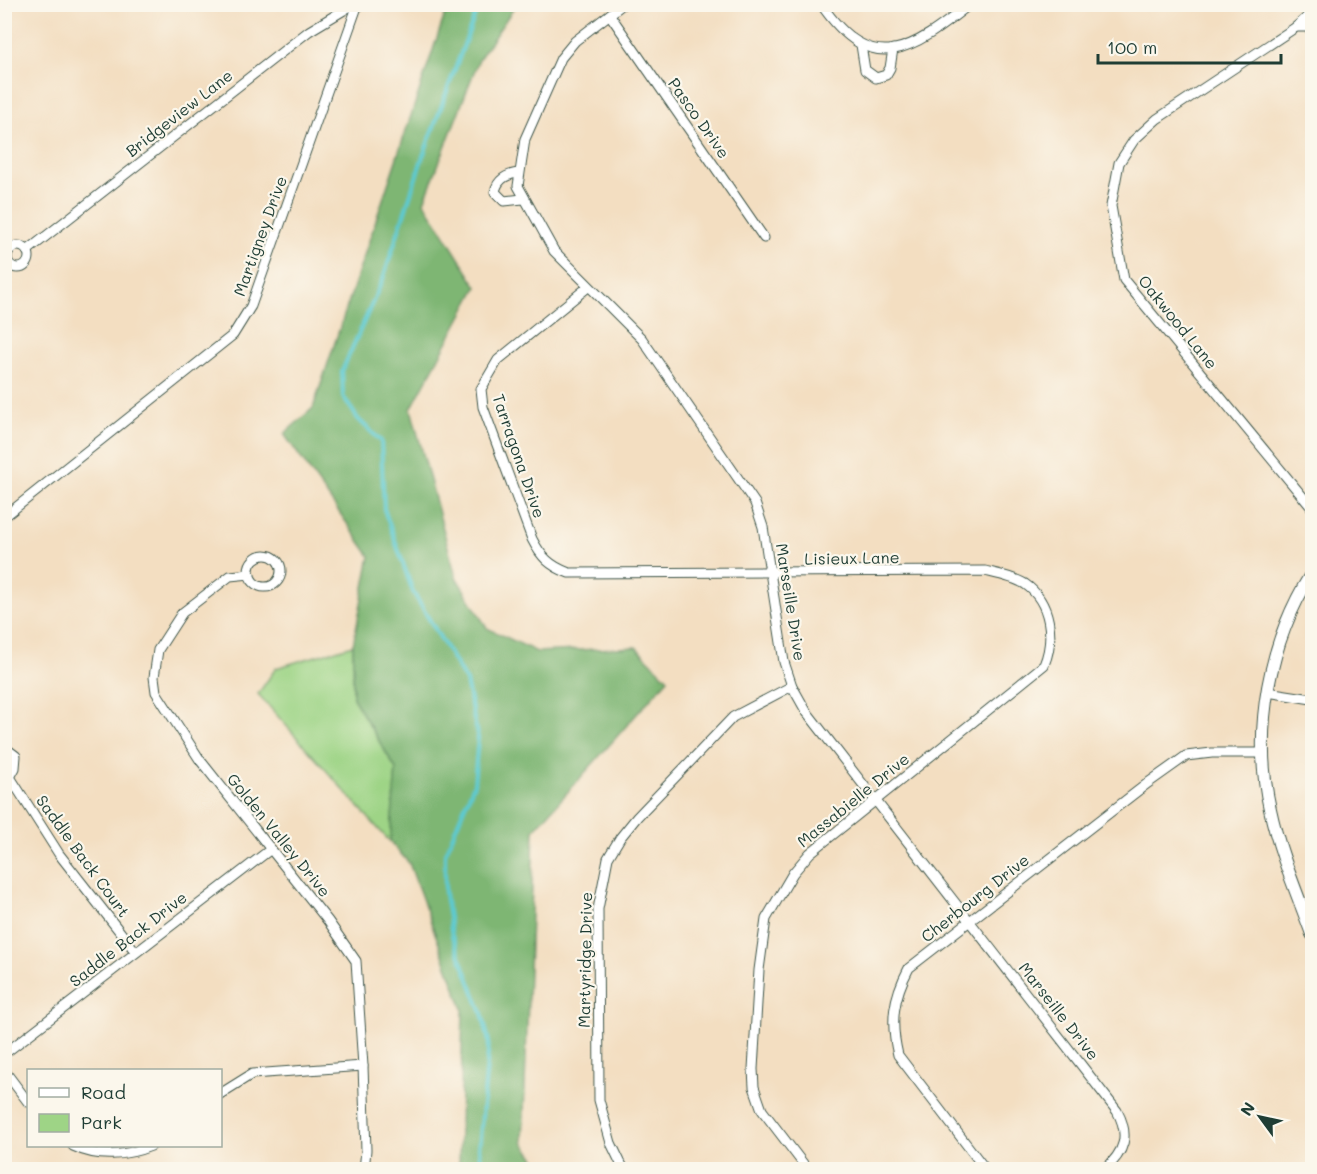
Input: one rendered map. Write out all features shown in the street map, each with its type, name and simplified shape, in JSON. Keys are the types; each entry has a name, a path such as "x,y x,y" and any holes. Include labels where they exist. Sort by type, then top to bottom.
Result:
{"street":[{"name":"Bridgeview Lane","path":"27,250 309,31 354,4"},
{"name":"Martigney Drive","path":"4,517 233,335 251,306 358,4"},
{"path":"524,200 504,201 495,192 501,180 519,173 525,139 561,58 575,41 623,4"},
{"path":"821,4 838,29 861,45 877,51 893,49 931,35 970,4"},
{"name":"Oakwood Lane","path":"1312,13 1296,27 1157,119 1134,140 1119,163 1112,206 1124,280 1312,508"},
{"name":"Pasco Drive","path":"610,15 764,238"},
{"path":"1296,27 1312,27"},
{"path":"861,45 861,57 865,70 876,78 886,75 893,49"},
{"name":"Marseille Drive","path":"519,173 518,186 524,200 554,250 588,287 642,339 755,503 763,527 784,662 792,686 806,711 1107,1097 1124,1125 1126,1137 1113,1162 1104,1170"},
{"name":"Bridgeview Lane","path":"18,246 27,250 29,257 24,266 17,268 7,266 11,249 18,246"},
{"name":"Tarragona Drive","path":"553,567 540,555 532,539 483,407 481,389 498,360 588,287"},
{"name":"Lisieux Lane","path":"553,567 569,573 771,574 985,571 1024,584 1036,595 1051,630"},
{"path":"1312,573 1285,628 1267,692 1263,753 1265,789 1278,840 1312,934"},
{"name":"Golden Valley Drive","path":"250,574 230,576 182,613 158,650 154,677 156,692 162,706 184,739 328,921 356,961 363,1066 366,1150 364,1170"},
{"name":"Massabielle Drive","path":"808,1170 762,1110 754,1087 759,970 766,919 793,873 810,853 1044,665 1051,649 1051,630"},
{"name":"Martyridge Drive","path":"624,1170 610,1143 599,1100 598,909 608,858 637,817 733,717 792,686"},
{"path":"1267,692 1312,699"},
{"name":"Saddle Back Court","path":"4,747 16,756 15,768 7,777 59,854 135,951"},
{"name":"Cherbourg Drive","path":"986,1170 898,1055 893,1033 897,990 909,968 1186,756 1212,753 1263,753"},
{"name":"Saddle Back Drive","path":"4,1054 135,951 271,849"},
{"path":"222,1093 252,1074 363,1066"},
{"path":"4,1070 27,1101"},
{"path":"77,1147 106,1155 121,1154 147,1147"}],"green space":[{"path":"448,5 516,5 479,59 424,202 477,287 411,409 456,577 487,628 537,652 636,647 668,679 534,830 523,1142 543,1169 459,1169 463,1009 409,863 390,842 396,769 353,698 353,645 370,556 284,434 313,408"},
{"path":"353,645 353,698 396,769 390,842 258,694 276,668"}],"waterway":[{"path":"479,4 422,159 383,279 342,371 343,396 358,419 381,441 384,509 413,592 466,681 478,738 474,784 445,854 445,894 452,936 482,1013 489,1042 479,1148 482,1170"}]}
